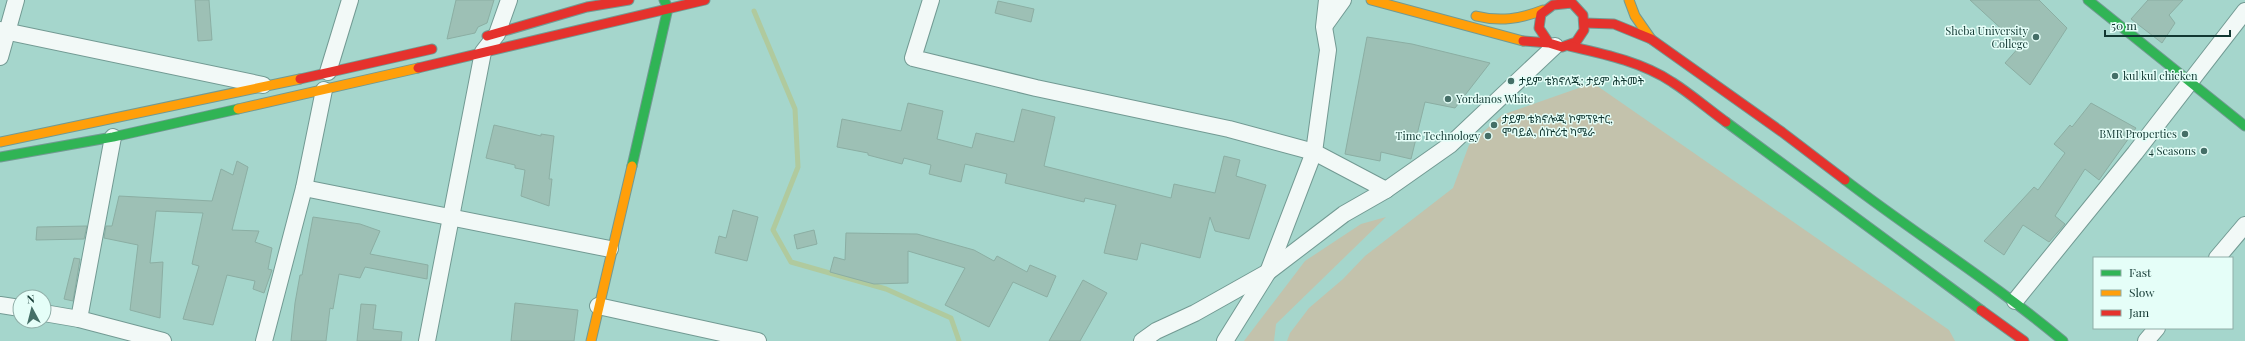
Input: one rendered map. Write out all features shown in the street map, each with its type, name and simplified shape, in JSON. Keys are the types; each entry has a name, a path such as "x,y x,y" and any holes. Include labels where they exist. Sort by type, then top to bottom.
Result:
{"main road":[{"path":"497,34 587,7 629,0"},
{"path":"0,158 113,137 324,90 479,46 666,4 705,0"},
{"path":"1371,0 1515,40 1558,45 1614,55 1647,68 1672,82 1900,236 2007,313 2063,341"},
{"path":"1629,0 1635,16 1651,39"},
{"path":"2088,0 2245,126"},
{"path":"1467,14 1504,22 1517,20 1556,2 1572,3 1584,19 1614,24 1651,39 1782,132 1900,236 2007,313 2024,341"},
{"path":"591,341 610,250 666,4"},
{"path":"1548,5 1538,25 1540,32 1558,45"},
{"path":"1558,45 1581,37 1584,19 1589,5"},
{"path":"0,142 268,86 443,46"},
{"path":"1997,335 2007,313"}],"street":[{"path":"0,57 4,31 16,0"},
{"path":"328,72 350,0"},
{"path":"427,341 450,218 479,46 497,34 509,0"},
{"path":"566,0 587,7"},
{"path":"931,0 913,58 1036,88 1229,129 1314,152 1386,190"},
{"path":"1225,341 1268,272 1314,152 1328,50 1324,26 1327,0"},
{"path":"1324,26 1342,0"},
{"path":"2007,313 2135,153 2245,11"},
{"path":"4,31 268,86"},
{"path":"1142,341 1156,331 1195,313 1268,272 1344,214 1386,190 1450,145 1558,45"},
{"path":"264,341 304,188 324,90"},
{"path":"79,319 113,137"},
{"path":"304,188 610,250"},
{"path":"2218,257 2245,225"},
{"path":"0,305 12,307"},
{"path":"598,306 758,341"},
{"path":"52,314 79,319 163,341"},
{"path":"2146,341 2157,329"}],"green space":[{"path":"1593,83 1949,330 1955,341 1287,341 1290,333 1309,308 1343,279 1365,256 1453,188 1469,145 1502,115"},
{"path":"1386,217 1276,324 1274,341 1244,341 1305,261 1361,224"}],"building":[{"path":"195,0 209,0 212,40 198,41"},
{"path":"456,0 494,0 487,23 478,27 475,33 447,39"},
{"name":"Sheba University College","path":"1970,0 2039,0 2067,28 2030,85 2005,63 2020,46"},
{"path":"2148,0 2183,0 2169,15 2175,23 2162,43 2131,19"},
{"path":"998,1 1034,9 1031,22 995,13"},
{"path":"1367,37 1412,44 1490,63 1455,108 1425,102 1411,159 1381,152 1380,161 1345,154"},
{"path":"908,103 943,111 937,139 972,148 976,133 1014,142 1022,109 1055,117 1044,166 1171,198 1174,184 1215,193 1224,156 1240,160 1236,176 1266,185 1249,239 1215,231 1210,217 1200,258 1141,243 1137,260 1104,253 1116,205 1085,198 1084,202 1005,183 1007,174 965,164 961,182 929,174 931,165 904,158 902,164 868,155 868,153 837,147 842,119 901,131"},
{"path":"2091,103 2136,128 2099,180 2085,169 2055,216 2065,224 2049,242 2023,225 2004,255 1984,241 2034,187 2038,190 2065,153 2054,144 2070,125 2072,127"},
{"path":"494,125 541,136 541,134 554,136 549,179 552,179 549,206 521,196 525,170 515,168 515,165 486,158"},
{"path":"237,161 248,167 232,230 259,231 255,242 272,248 268,269 272,270 264,293 253,289 255,281 227,275 213,325 183,319 199,266 192,264 203,213 156,211 150,263 163,262 160,318 130,310 138,245 104,238 106,226 112,226 119,196 212,201 221,169 233,175"},
{"path":"733,210 758,217 747,261 715,253 719,236 726,238"},
{"path":"313,217 360,224 380,231 370,254 428,265 427,279 365,267 360,278 339,274 333,309 330,308 326,341 291,341 295,303"},
{"path":"87,226 84,239 36,240 37,227"},
{"path":"814,230 817,244 797,249 794,235"},
{"path":"846,233 917,234 974,250 994,261 997,256 1027,272 1030,265 1056,276 1047,297 1013,282 989,327 945,305 965,268 908,251 908,283 874,284 830,272 834,257 845,260"},
{"path":"74,258 80,259 73,301 64,299"},
{"path":"1083,280 1107,293 1080,341 1049,341"},
{"path":"515,303 578,310 574,341 511,341"},
{"path":"361,304 376,305 373,329 402,332 401,341 357,341"}],"waterway":[{"path":"754,11 795,109 798,167 773,230 791,262 886,289 951,318 959,341"}],"traffic: fast":[{"path":"632,166 668,8 664,0"},
{"path":"2088,0 2245,126"},
{"path":"0,157 113,137 238,109"},
{"path":"1726,122 1981,310"},
{"path":"1845,180 1983,279 2063,341"}],"traffic: slow":[{"path":"1371,0 1523,41"},
{"path":"1629,0 1635,16 1651,39"},
{"path":"1476,16 1493,19 1510,19 1526,16 1543,10"},
{"path":"238,109 418,68"},
{"path":"0,142 300,79"},
{"path":"591,341 632,166"}],"traffic: jam":[{"path":"487,36 587,7 629,0"},
{"path":"418,68 705,0"},
{"path":"1523,41 1549,43 1562,47 1576,42 1584,30 1583,15 1572,3 1553,5 1541,14 1539,28 1549,43"},
{"path":"1585,23 1614,24 1651,39 1782,132 1845,180"},
{"path":"1569,46 1596,52 1648,69 1679,87 1726,122"},
{"path":"300,79 432,49"},
{"path":"1981,310 2024,341"}],"place":[{"name":"Sheba University College","path":"2036,37"},
{"name":"kul kul chicken","path":"2115,76"},
{"name":"ታይም ቴክኖለጂ; ታይም ሕትመት","path":"1511,81"},
{"name":"Yordanos White","path":"1448,99"},
{"name":"ታይም ቴክኖሎጂ ኮምፕዩተር, ሞባይል, ሰኵሪቲ ካሜራ","path":"1494,125"},
{"name":"BMR Properties","path":"2185,134"},
{"name":"Time Technology","path":"1488,136"},
{"name":"4 Seasons","path":"2204,151"}]}
